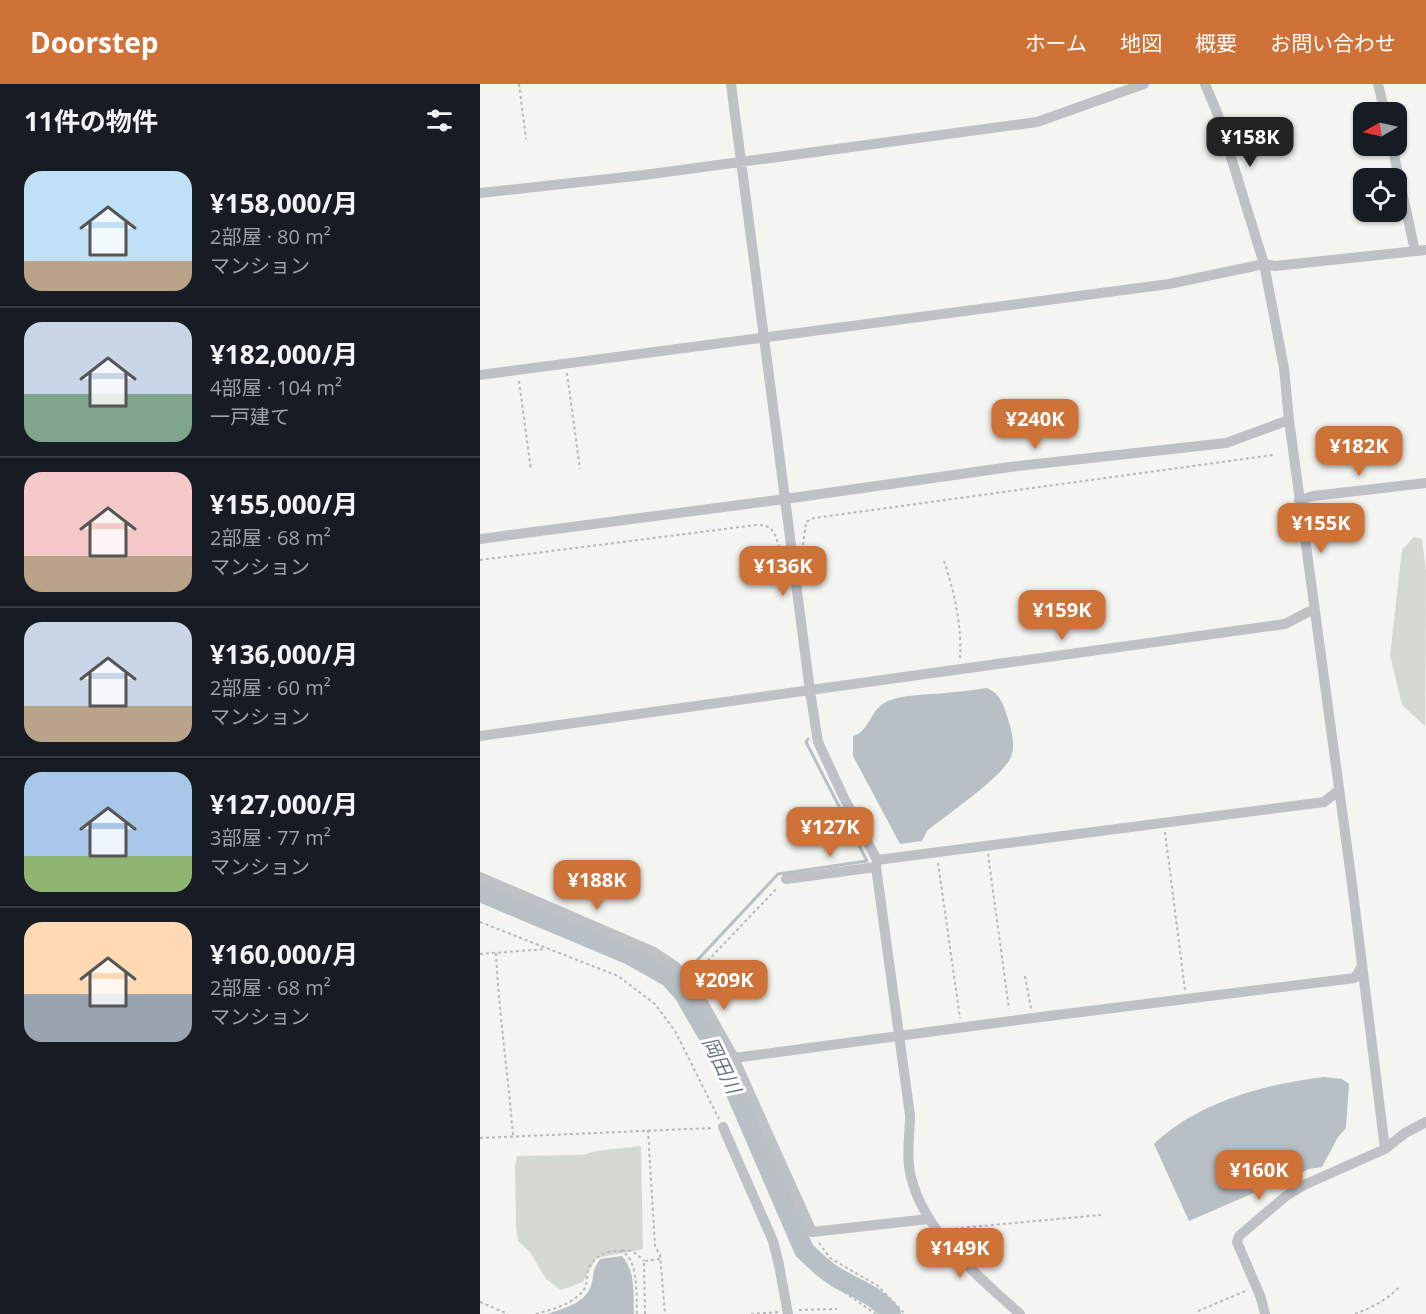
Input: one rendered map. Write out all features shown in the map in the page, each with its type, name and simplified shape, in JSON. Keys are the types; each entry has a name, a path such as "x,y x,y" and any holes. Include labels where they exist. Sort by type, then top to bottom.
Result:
{"street":[{"path":"731,84 818,742 876,863 910,1115 909,1166 913,1186 939,1233 980,1279 1020,1314"},
{"path":"480,193 741,162 1037,122 1144,84"},
{"path":"1205,84 1218,115 1264,264 1284,368 1299,500 1385,1149"},
{"path":"1378,84 1382,102"},
{"path":"480,375 1169,284 1264,264 1275,266 1420,250 1395,156"},
{"path":"480,539 1010,467 1226,443 1289,420"},
{"path":"1299,500 1313,496 1426,483"},
{"path":"480,736 1285,624 1308,612 1315,611"},
{"path":"786,879 937,851 1324,802 1338,791"},
{"path":"480,877 652,951 675,966 696,990 734,1058 812,1232 929,1218"},
{"path":"734,1058 1011,1020 1355,978 1362,966"},
{"path":"1265,1314 1237,1242 1239,1236 1286,1196 1304,1185 1385,1149 1406,1133 1426,1122"},
{"path":"723,1127 773,1241 788,1314"}],"path":[{"path":"519,84 526,139"},
{"path":"566,364 580,469"},
{"path":"517,370 531,470"},
{"path":"802,548 806,522 814,518 1273,455"},
{"path":"480,560 765,524 771,528 782,555"},
{"path":"944,561 953,594 959,634 961,649 959,670"},
{"path":"1164,822 1186,999"},
{"path":"987,846 1011,1020"},
{"path":"937,851 961,1027"},
{"path":"688,981 786,879"},
{"path":"480,922 618,976 655,1004 675,1031 723,1127 480,1138"},
{"path":"480,954 548,949"},
{"path":"496,953 513,1136"},
{"path":"1025,976 1033,1018"},
{"path":"648,1131 655,1246 661,1259 665,1314"},
{"path":"939,1233 948,1229 1101,1215"},
{"path":"812,1232 830,1258 878,1286 905,1314"},
{"path":"536,1314 571,1301 578,1296 587,1286 590,1266 596,1259 605,1253 628,1250 644,1261 645,1314"},
{"path":"622,1251 635,1272 637,1314"},
{"path":"644,1261 661,1259"},
{"path":"1355,1314 1371,1308 1394,1293 1400,1286"},
{"path":"1198,1311 1256,1287"},
{"path":"844,1292 876,1314"},
{"path":"480,1302 508,1314"}],"shaded area":[{"path":"1414,537 1422,539 1426,571 1425,726 1402,705 1390,655 1402,550"},
{"path":"987,688 998,696 1006,711 1012,736 1011,757 986,785 927,831 922,841 900,844 853,756 853,736 863,730 877,709 888,701 909,696"},
{"path":"1324,1077 1342,1079 1349,1084 1346,1128 1338,1137 1322,1167 1309,1169 1189,1221 1154,1144 1191,1117 1233,1097 1256,1090"},
{"path":"641,1146 643,1249 596,1258 583,1282 561,1290 546,1279 530,1252 518,1241 515,1165 517,1156 583,1155 596,1151"},
{"path":"622,1256 632,1276 634,1314 547,1314 584,1297 591,1286 594,1270 600,1259"}],"waterway":[{"path":"675,984 778,874 867,861 806,742 808,739"},
{"name":"岡田川","path":"480,892 630,955 669,977 684,994 720,1056 804,1250 827,1271 873,1297 891,1314"}]}
